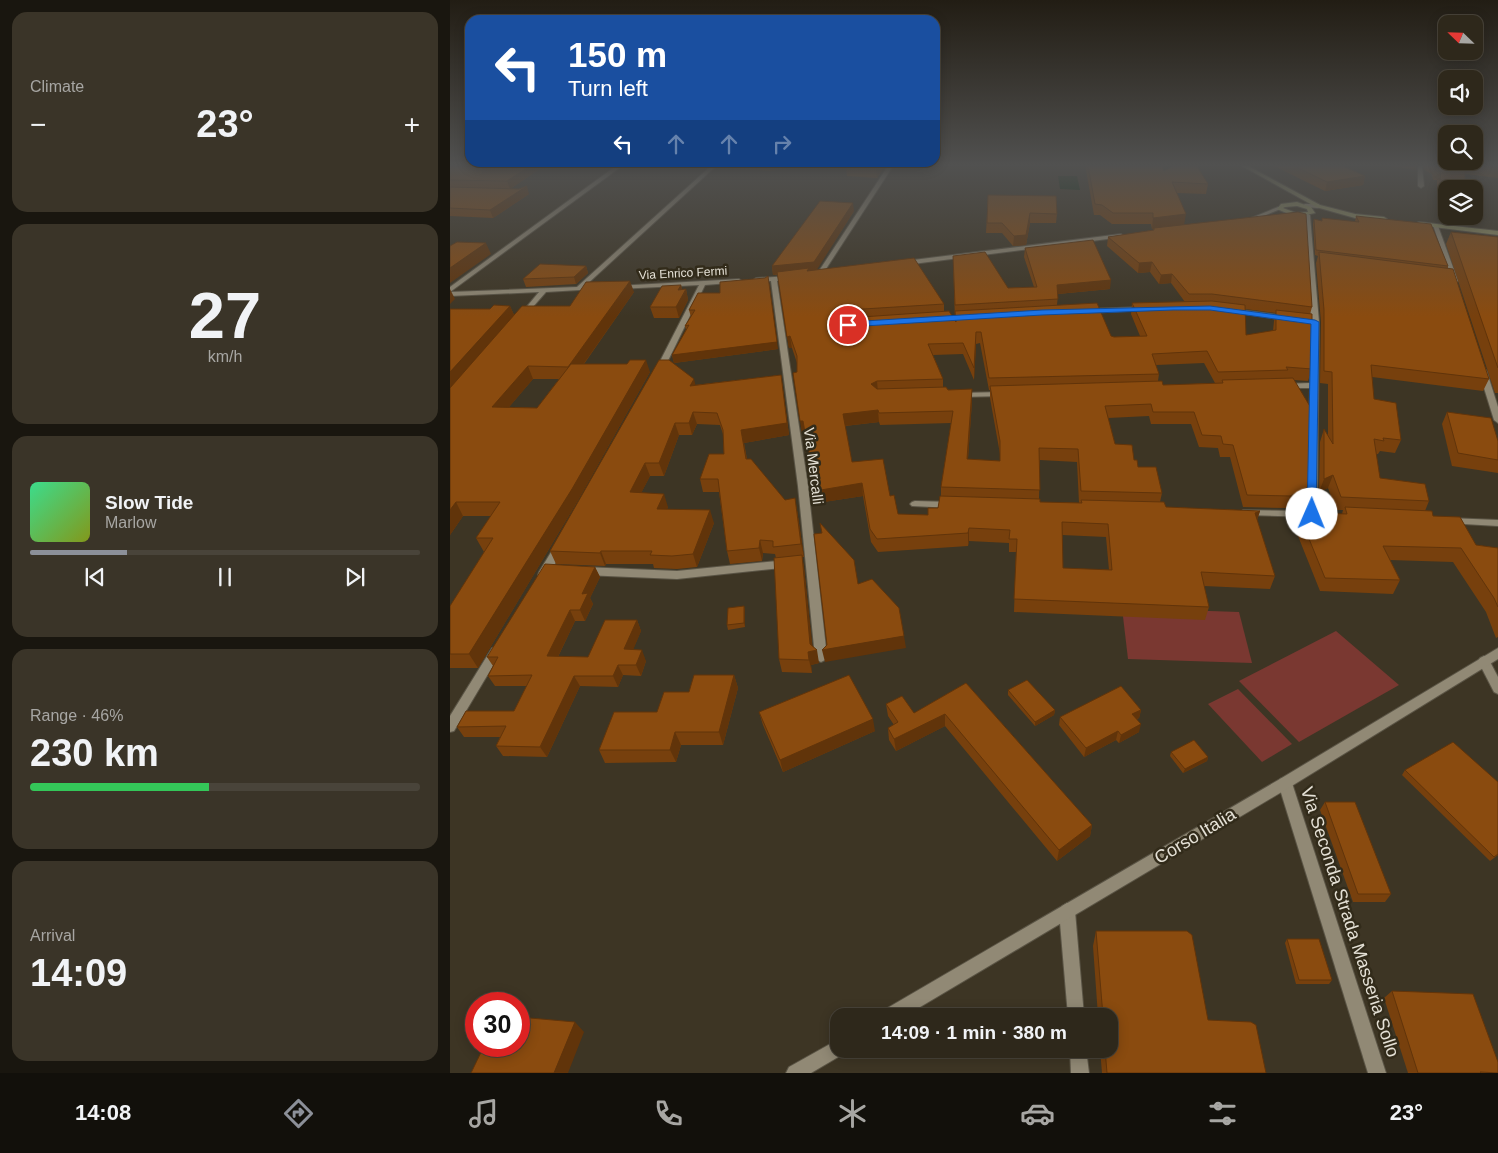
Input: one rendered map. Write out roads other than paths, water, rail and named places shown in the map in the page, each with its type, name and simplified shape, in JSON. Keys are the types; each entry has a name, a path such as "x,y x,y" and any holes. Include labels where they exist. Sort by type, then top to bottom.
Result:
{"main road":[{"path":"1356,216 1390,220"},
{"path":"1408,223 1498,232"}],"street":[{"path":"450,290 551,216"},
{"path":"579,288 659,216"},
{"path":"820,274 858,216"},
{"path":"1258,216 1244,222 1288,216"},
{"path":"1233,512 1317,514 1314,385 1315,322 1310,216"},
{"path":"1435,226 1456,285"},
{"path":"897,264 1129,236"},
{"path":"1311,260 1320,261"},
{"path":"811,275 830,273"},
{"path":"1444,275 1453,276"},
{"name":"Via Enrico Fermi","path":"607,287 802,277"},
{"name":"Via Mercalli","path":"774,279 789,379 821,657"},
{"path":"653,382 703,283"},
{"path":"450,294 598,288"},
{"path":"519,319 544,290"},
{"path":"1079,311 1154,309"},
{"path":"1229,311 1296,320"},
{"path":"1305,321 1315,322"},
{"path":"1481,366 1498,420"},
{"path":"1277,387 1314,385"},
{"path":"948,395 1008,394"},
{"path":"915,504 965,505"},
{"path":"1439,520 1498,524"},
{"path":"536,586 551,570 564,540"},
{"path":"574,571 677,576 811,562"},
{"path":"450,727 500,644"},
{"name":"Corso Italia","path":"904,1008 1285,782 1498,653"},
{"path":"1484,661 1498,689"},
{"name":"Via Seconda Strada Masseria Sollo","path":"1285,782 1377,1073"},
{"path":"1068,911 1075,1008"},
{"path":"794,1073 830,1052"},
{"path":"1079,1058 1080,1073"}]}
